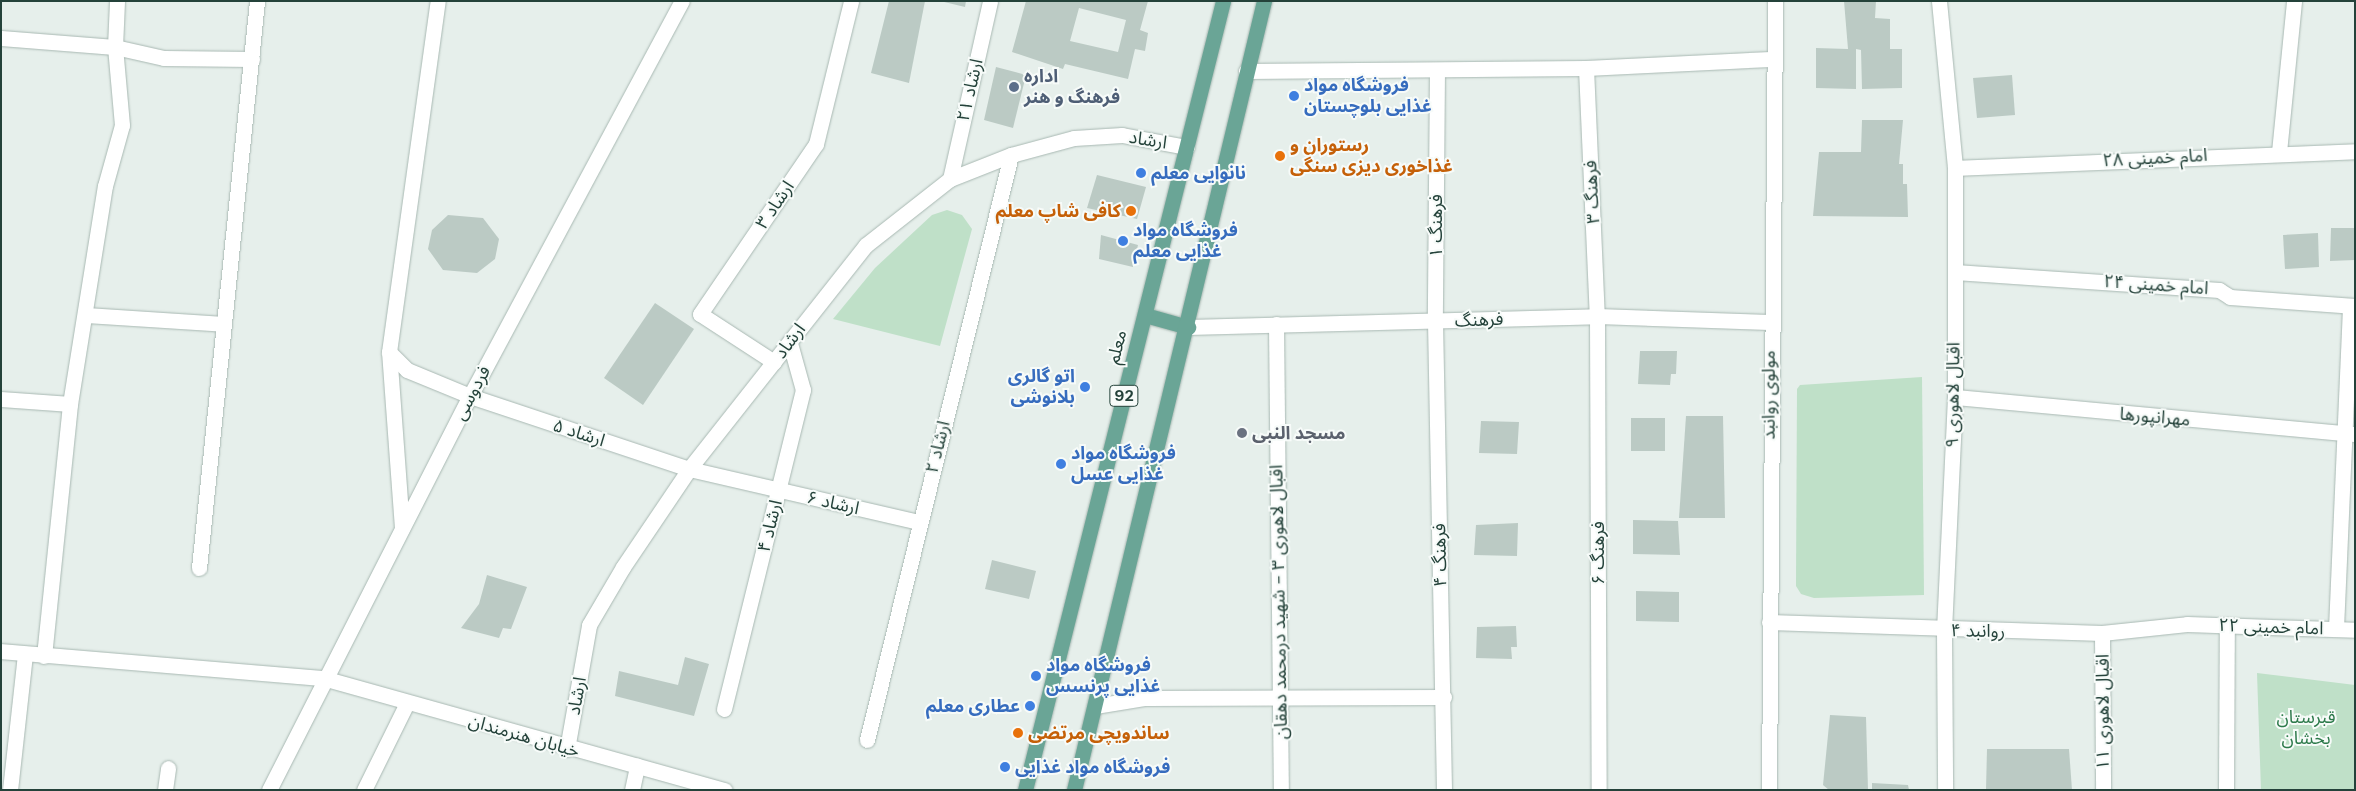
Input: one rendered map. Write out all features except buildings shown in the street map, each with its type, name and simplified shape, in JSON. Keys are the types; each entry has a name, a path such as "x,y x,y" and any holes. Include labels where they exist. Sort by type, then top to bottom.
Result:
{"main road":[{"name":"معلم","path":"1025,790 1223,1"},
{"path":"1074,790 1188,327 1246,71 1264,1"},
{"path":"1145,315 1188,327"}],"street":[{"path":"44,656 70,404 86,315 105,186 122,125 115,47 117,1"},
{"path":"199,568 257,1"},
{"path":"402,529 389,352 438,1"},
{"name":"فردوسی","path":"269,790 323,678 470,396 682,1"},
{"name":"ارشاد ۳","path":"774,362 700,314 816,144 851,1"},
{"name":"ارشاد ۲۱","path":"950,179 990,1"},
{"name":"مولوی روانبد","path":"1769,790 1771,59 1775,1"},
{"name":"اقبال لاهوری ۹","path":"1939,1 1955,168 1955,397 1944,630 1945,790"},
{"path":"2279,152 2294,1"},
{"path":"1,38 115,47 164,58 252,59"},
{"path":"1246,71 1586,68 1771,59"},
{"name":"فرهنگ ۳","path":"1586,68 1597,316"},
{"name":"فرهنگ ۱","path":"1435,321 1437,70"},
{"name":"ارشاد","path":"567,749 589,625 689,469 866,245 912,204 950,179 1011,155 1074,138 1122,135 1187,147"},
{"name":"امام خمینی ۲۸","path":"1955,168 2355,150"},
{"name":"ارشاد ۲","path":"867,740 919,522 1011,155"},
{"name":"امام خمینی ۲۴","path":"1955,272 2219,290 2230,296 2352,306"},
{"path":"2336,628 2351,433 2352,306"},
{"path":"86,315 224,324"},
{"name":"فرهنگ","path":"1188,327 1597,316 1769,322"},
{"name":"فرهنگ ۶","path":"1597,316 1599,790"},
{"name":"فرهنگ ۴","path":"1435,321 1444,698 1444,790"},
{"name":"اقبال لاهوری ۳ - شهید درمحمد دهقان","path":"1276,324 1281,790"},
{"name":"ارشاد ۴","path":"724,710 803,390 790,343"},
{"name":"ارشاد ۵","path":"389,352 407,370 470,396 689,469"},
{"name":"مهرانپورها","path":"1955,397 2351,433"},
{"path":"1,399 70,404"},
{"name":"ارشاد ۶","path":"689,469 919,522"},
{"name":"روانبد ۴","path":"1769,622 1944,630 2102,633 2187,624"},
{"name":"امام خمینی ۲۲","path":"2187,624 2355,630"},
{"path":"2226,790 2227,625"},
{"name":"اقبال لاهوری ۱۱","path":"2102,633 2103,790"},
{"name":"خیابان هنرمندان","path":"1,651 323,678 567,749 725,790"},
{"path":"10,790 25,654"},
{"path":"1095,706 1145,698 1444,698"},
{"path":"364,790 407,703"},
{"path":"632,790 637,766"},
{"path":"165,790 168,768"}],"green space":[{"path":"947,210 962,215 972,229 940,346 833,319 875,268 932,215"},
{"path":"1922,377 1924,595 1814,598 1801,594 1796,586 1797,389 1800,385"},
{"name":"قبرستان بخشان","path":"2257,673 2355,685 2355,790 2261,790"}],"place":[{"name":"اداره فرهنگ و هنر","path":"1014,87"},
{"name":"فروشگاه مواد غذایی بلوچستان","path":"1294,96"},
{"name":"رستوران و غذاخوری دیزی سنگی","path":"1280,156"},
{"name":"نانوایی معلم","path":"1141,173"},
{"name":"کافی شاپ معلم","path":"1131,211"},
{"name":"فروشگاه مواد غذایی معلم","path":"1123,241"},
{"name":"اتو گالری بلانوشی","path":"1085,387"},
{"name":"مسجد النبی","path":"1242,433"},
{"name":"فروشگاه مواد غذایی عسل","path":"1061,464"},
{"name":"فروشگاه مواد غذایی پرنسس","path":"1036,676"},
{"name":"عطاری معلم","path":"1030,706"},
{"name":"ساندویچی مرتضی","path":"1018,733"},
{"name":"فروشگاه مواد غذایی","path":"1005,767"}]}
